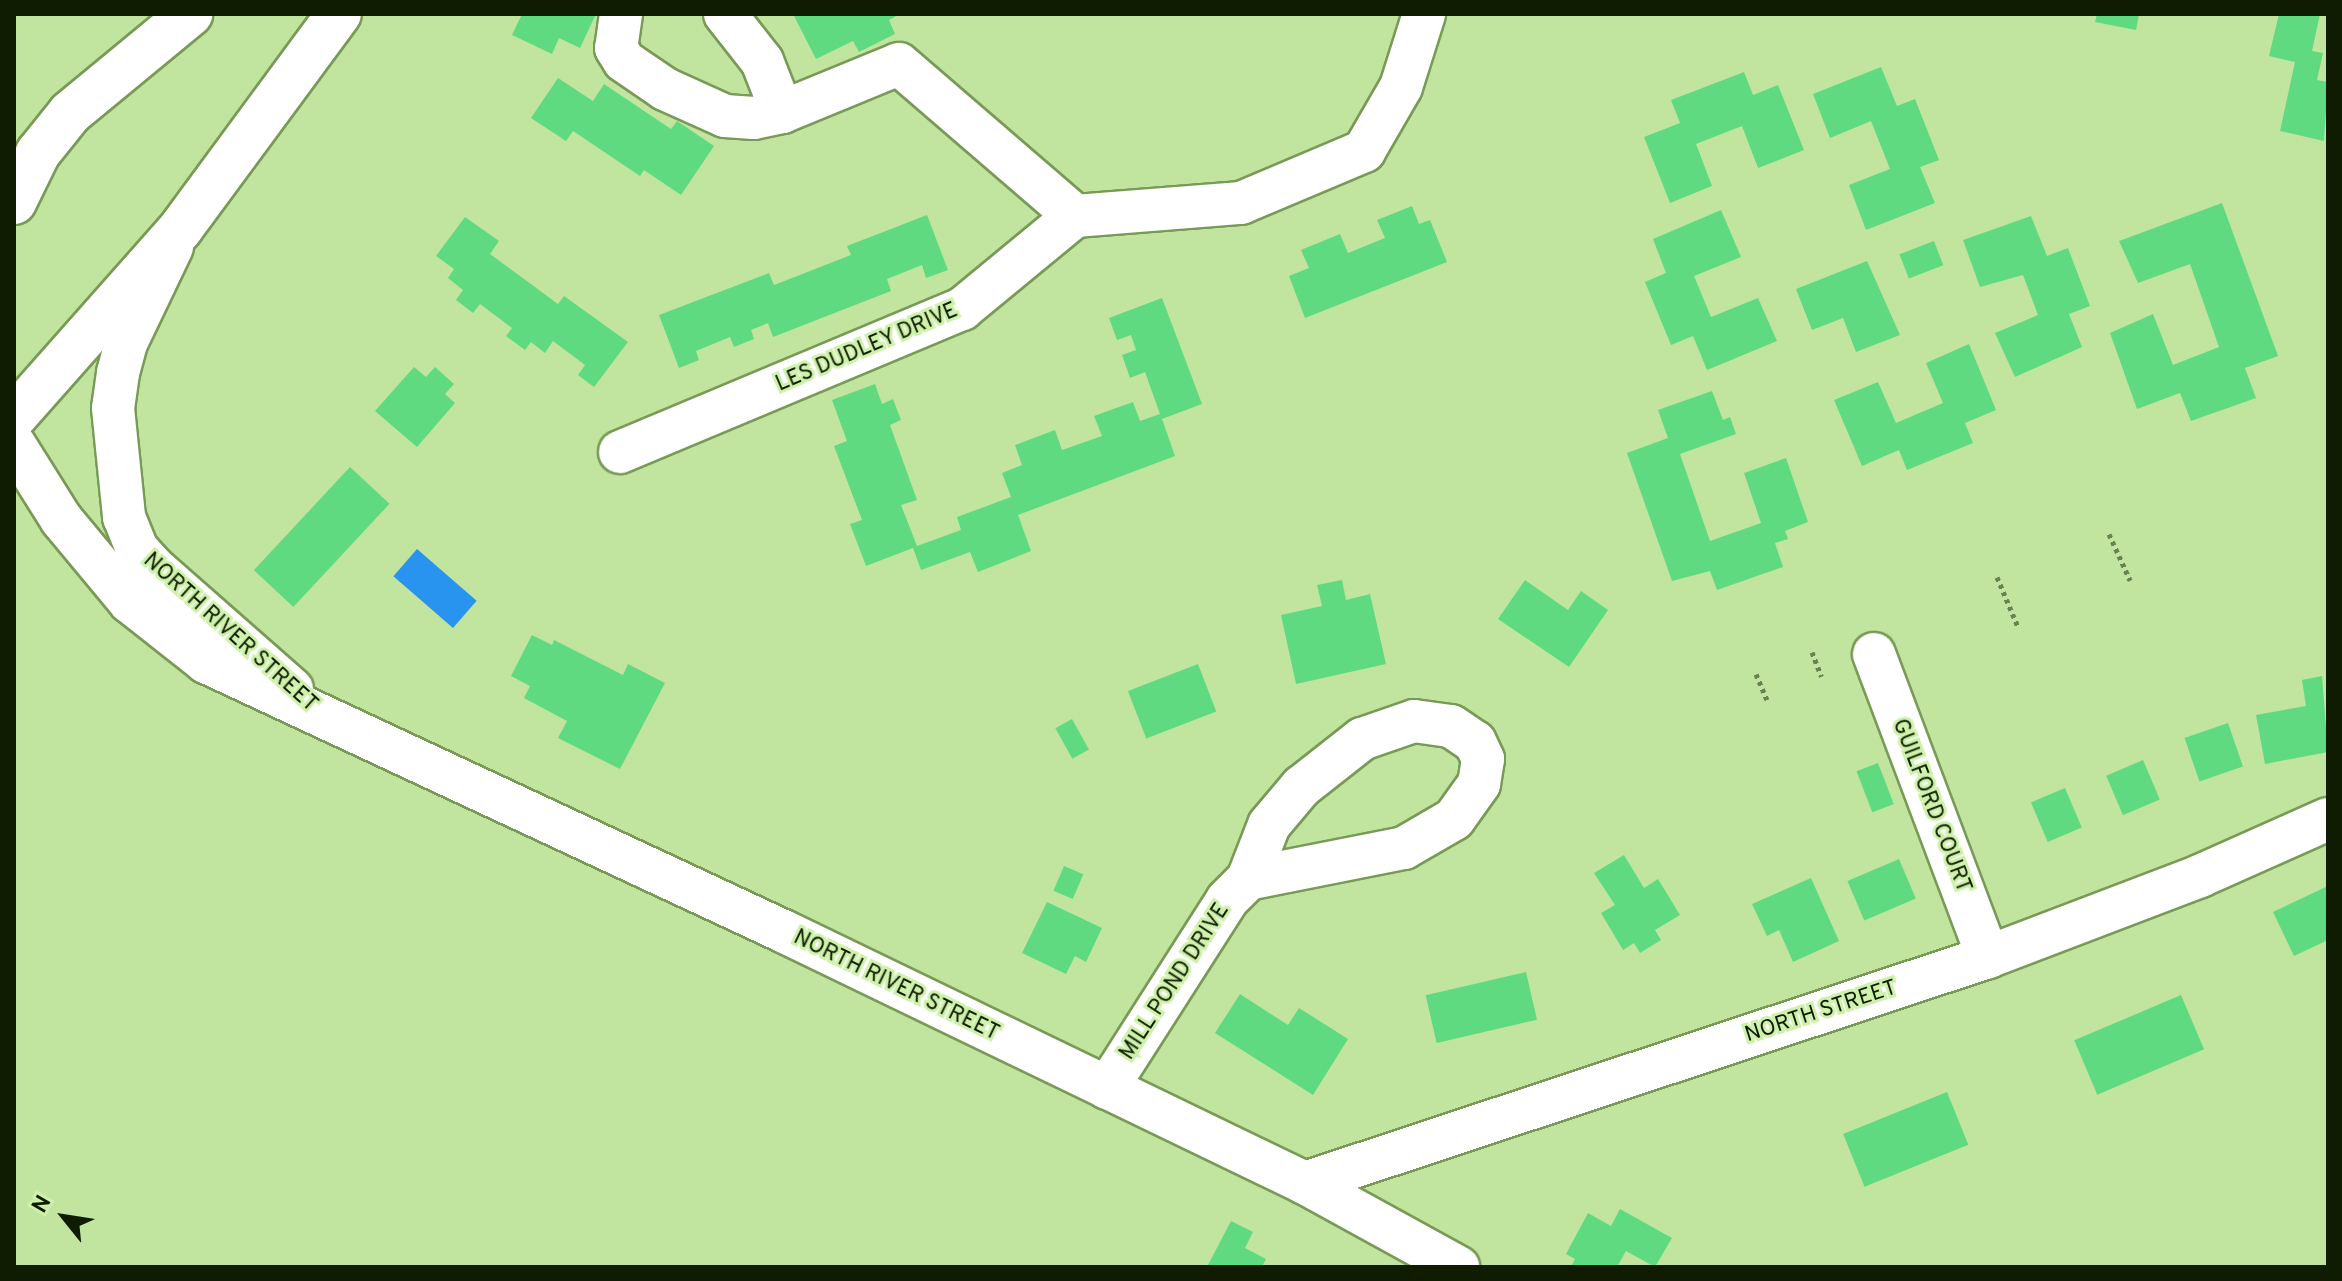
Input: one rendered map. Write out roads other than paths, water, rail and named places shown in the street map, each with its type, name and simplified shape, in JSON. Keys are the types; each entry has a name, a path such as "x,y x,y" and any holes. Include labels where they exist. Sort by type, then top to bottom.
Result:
{"main road":[{"path":"14,202 38,153 70,113 190,14"},
{"name":"NORTH RIVER STREET","path":"14,417 181,228 339,14"}],"street":[{"path":"621,14 616,48 624,61 665,89 725,116 782,112 899,64 1075,216 1241,203 1364,151 1401,87 1424,14"},
{"path":"725,14 762,61 782,112"},
{"name":"LES DUDLEY DRIVE","path":"620,452 962,309 1075,216"},
{"name":"NORTH RIVER STREET","path":"181,228 121,359 113,408 124,517 137,549 153,567 326,718"},
{"name":"NORTH RIVER STREET","path":"14,444 61,519 153,624 206,662 1305,1183 1458,1267"},
{"name":"GUILFORD COURT","path":"1874,654 1988,957"},
{"name":"MILL POND DRIVE","path":"1107,1088 1227,900 1248,879 1269,825 1301,787 1362,739 1414,721 1451,726 1475,742 1483,759 1479,784 1454,819 1404,848 1248,879"},
{"name":"NORTH STREET","path":"1305,1183 1988,957 2200,876 2328,819"}],"water":[{"path":"417,549 477,601 453,628 393,576"}]}
